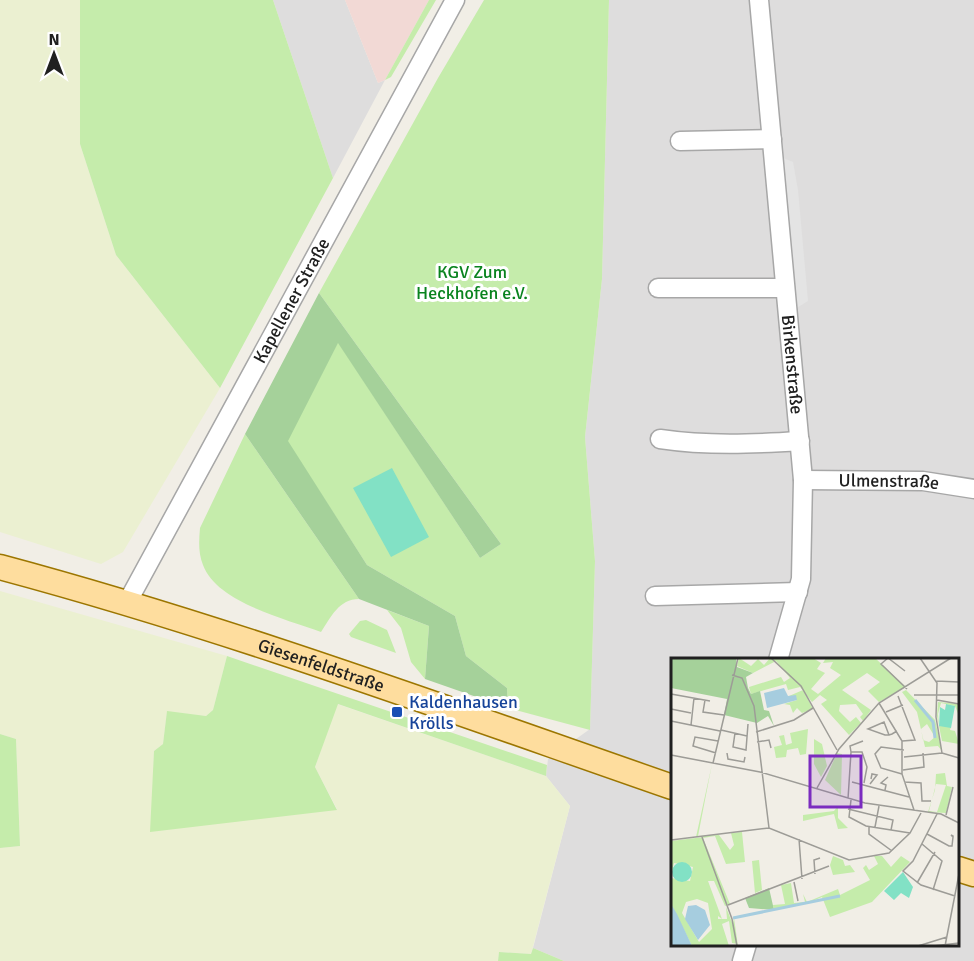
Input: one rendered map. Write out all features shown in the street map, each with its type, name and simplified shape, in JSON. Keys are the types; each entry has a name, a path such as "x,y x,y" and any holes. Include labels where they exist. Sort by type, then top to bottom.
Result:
{"main road":[{"name":"Giesenfeldstraße","path":"0,567 128,601 329,667 671,787"},
{"path":"959,870 974,874"}],"street":[{"name":"Kapellener Straße","path":"128,601 455,0"},
{"name":"Birkenstraße","path":"759,0 803,480 801,579 779,658"},
{"path":"680,141 772,139"},
{"name":"Birkenstraße","path":"657,288 785,288"},
{"path":"660,440 739,444 800,441"},
{"name":"Ulmenstraße","path":"803,480 922,482 974,489"},
{"path":"655,596 798,592"},
{"path":"742,961 747,946"}],"shaded area":[{"path":"273,0 345,0 378,83 385,80 333,178"},
{"path":"345,0 429,0 385,80 378,83"},
{"path":"609,0 974,0 974,961 564,961 533,948 570,806 546,776 548,759 590,729 595,561 585,437 602,279"},
{"path":"781,157 793,162 798,190 808,301 795,309"}],"green space":[{"path":"0,0 80,0 80,144 116,255 220,388 123,552 101,564 0,532"},
{"path":"80,0 273,0 333,178 220,388 116,255 80,144"},
{"path":"429,0 436,0 391,77 385,80"},
{"name":"KGV Zum Heckhofen e.V.","path":"484,0 609,0 602,279 585,437 595,561 590,730 508,708 507,688 466,656 455,616 367,565 287,441 338,342 480,558 501,544 319,293 438,78"},
{"path":"319,293 501,544 480,558 338,343 288,441 367,565 455,616 466,656 507,688 508,708 425,679 429,626 359,599 245,434"},
{"path":"245,434 359,599 341,605 321,632 254,608 223,590 211,578 201,560 200,528"},
{"path":"392,468 429,537 391,557 353,488"},
{"path":"0,591 227,656 213,710 206,716 167,712 163,744 154,751 151,831 337,809 315,767 337,704 546,776 570,806 531,954 499,952 498,961 0,961 0,848 20,846 16,739 0,734"},
{"path":"387,610 429,626 425,679 411,662 401,628"},
{"path":"366,620 387,630 396,653 351,637 349,634 360,621"},
{"path":"227,656 547,765 546,776 338,704 315,767 337,810 150,832 154,751 163,744 167,711 206,716 213,710"},
{"path":"0,734 16,739 20,846 0,848"},
{"path":"533,948 564,961 498,961 499,952 531,954"}],"place":[{"name":"Kaldenhausen Krölls","path":"397,712"}]}
